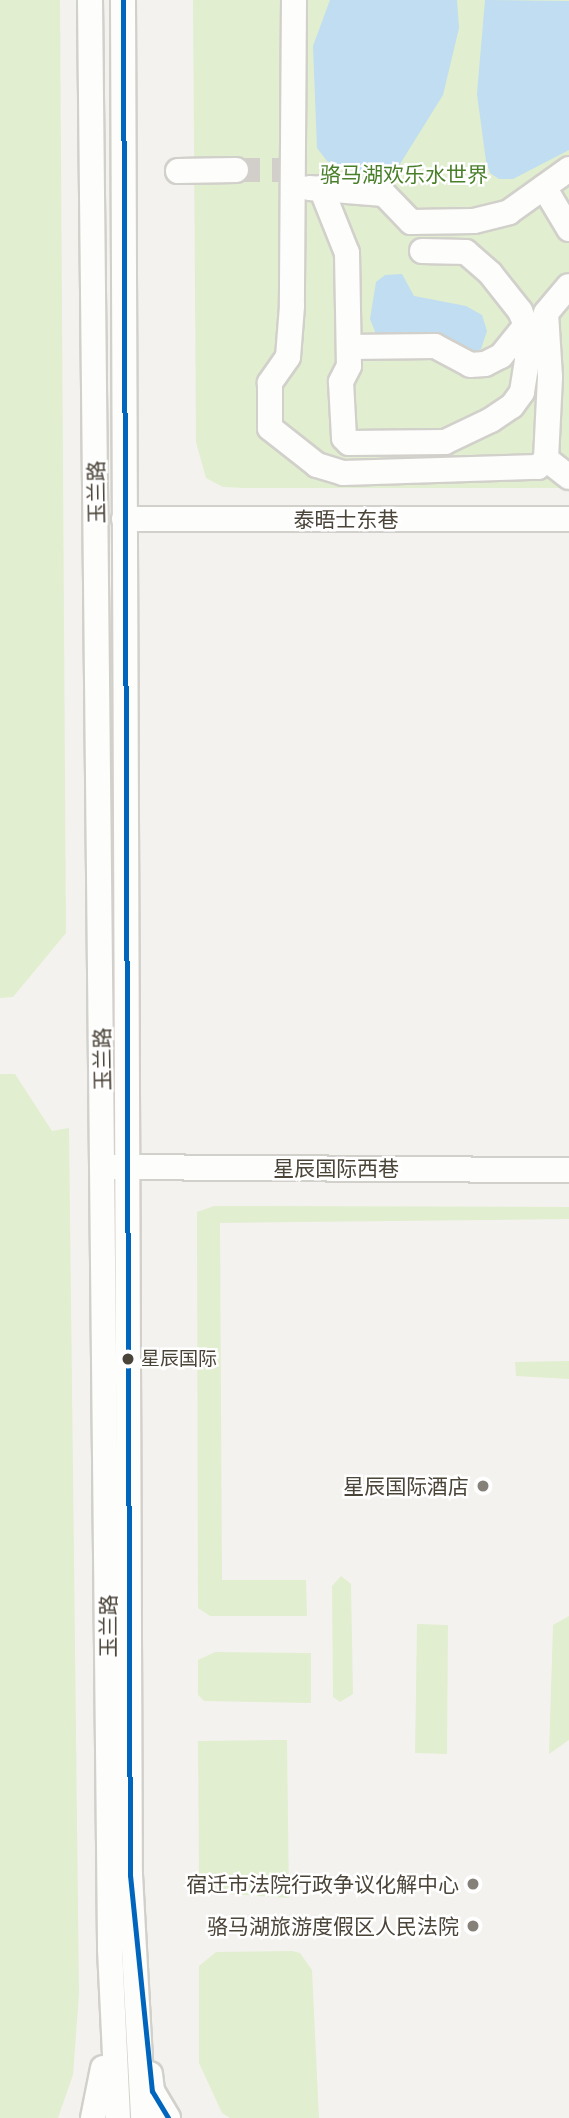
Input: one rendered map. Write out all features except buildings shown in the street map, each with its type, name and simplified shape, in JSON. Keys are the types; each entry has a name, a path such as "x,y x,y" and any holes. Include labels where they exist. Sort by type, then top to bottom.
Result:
{"street":[{"name":"玉兰路","path":"90,0 130,1875 122,1948 117,2118"},
{"name":"玉兰路","path":"115,1167 124,519 122,0"},
{"path":"294,0 288,176 290,340 284,367 270,383 270,428 317,465 343,473 525,470 546,459"},
{"path":"288,176 321,188 372,190 393,200 411,222 435,223 493,219 569,169"},
{"path":"178,171 236,170"},
{"path":"544,187 569,229"},
{"path":"321,188 347,253 349,366 341,382 344,438 359,445 445,442 512,406 526,377 526,325 506,293 466,252 422,251"},
{"path":"546,459 550,377 546,313 569,286"},
{"path":"349,347 435,346 470,365 485,364 501,356 526,325"},
{"path":"546,459 569,477"},
{"name":"泰晤士东巷","path":"124,519 569,519"},
{"name":"星辰国际西巷","path":"115,1167 569,1170"},
{"name":"玉兰路","path":"122,1948 143,2118"},
{"path":"93,2118 102,2092 122,1948"},
{"path":"122,1948 152,2091 167,2118"}],"green space":[{"path":"0,0 60,0 66,933 13,997 0,998"},
{"name":"骆马湖欢乐水世界","path":"193,0 569,0 569,488 245,488 223,487 206,478 196,442"},
{"path":"0,1074 15,1074 52,1131 69,1128 79,1994 73,2075 58,2118 0,2118"},
{"path":"214,1206 569,1207 569,1219 220,1223 222,1580 306,1580 307,1616 210,1616 198,1608 197,1212"},
{"path":"569,1361 569,1379 516,1376 515,1362"},
{"path":"341,1576 351,1584 353,1694 340,1702 333,1697 332,1586"},
{"path":"569,1616 569,1740 549,1754 553,1625"},
{"path":"417,1624 448,1625 447,1754 415,1753"},
{"path":"215,1652 311,1653 311,1703 204,1701 198,1695 198,1660"},
{"path":"287,1740 289,1898 213,1893 199,1877 198,1741"},
{"path":"216,1952 300,1953 312,1970 319,2118 230,2118 222,2113 199,2063 199,1966"}],"water":[{"path":"330,0 457,0 459,28 443,95 395,172 380,175 341,167 327,161 317,148 313,46"},
{"path":"485,0 569,1 569,150 513,179 499,179 490,173 486,161 477,94"},
{"path":"402,274 414,296 466,306 482,315 487,331 481,349 473,354 376,334 370,319 376,282 385,275"}],"tunnel":[{"path":"236,170 280,170"}],"transit line":[{"path":"123,0 130,1875 152,2091 168,2118"}],"place":[{"name":"星辰国际","path":"128,1359"},
{"name":"星辰国际酒店","path":"483,1486"},
{"name":"宿迁市法院行政争议化解中心","path":"473,1884"},
{"name":"骆马湖旅游度假区人民法院","path":"473,1926"}]}
